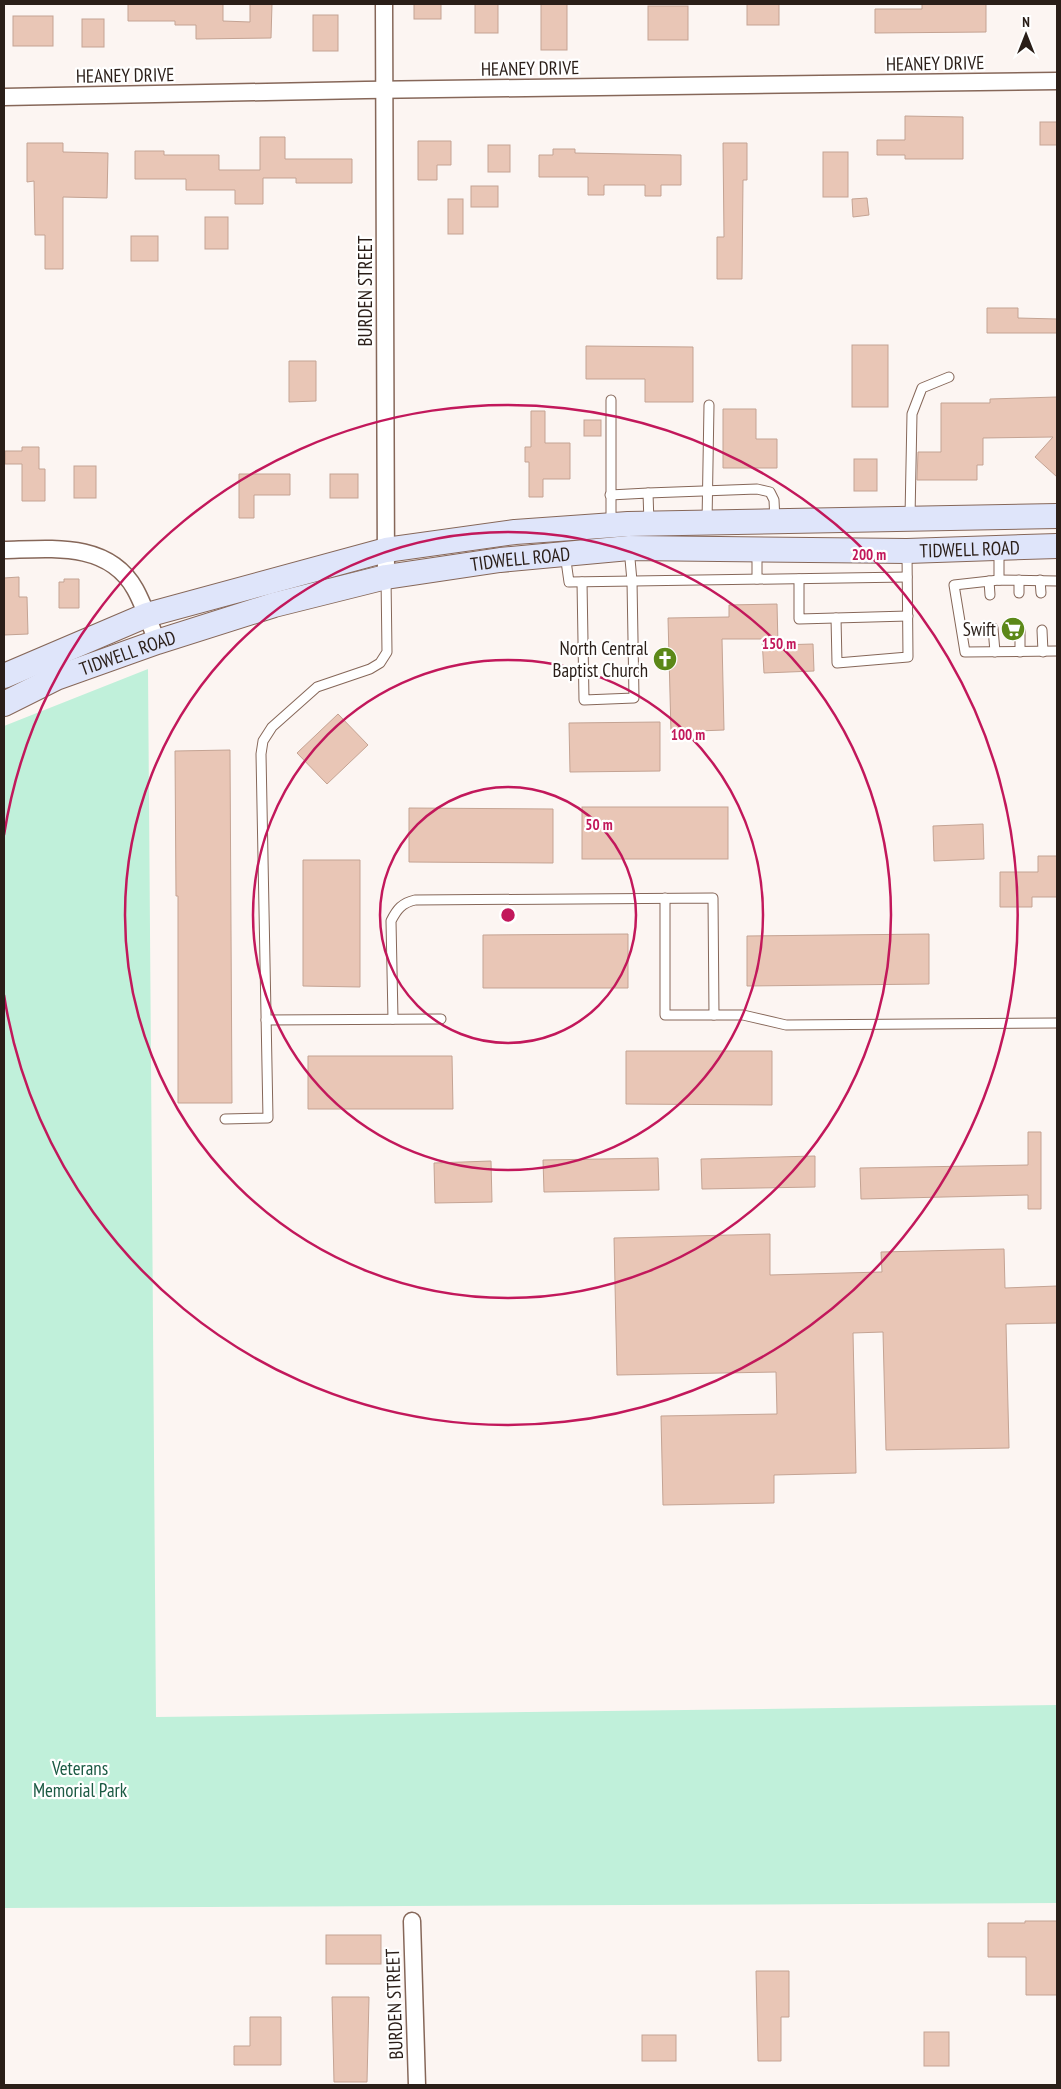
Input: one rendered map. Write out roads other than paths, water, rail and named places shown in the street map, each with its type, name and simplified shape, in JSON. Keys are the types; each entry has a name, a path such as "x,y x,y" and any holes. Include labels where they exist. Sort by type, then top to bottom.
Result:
{"main road":[{"name":"TIDWELL ROAD","path":"4,676 147,615 386,550 515,532 630,524 1057,516"},
{"path":"907,551 910,520"},
{"path":"629,548 630,524"},
{"name":"TIDWELL ROAD","path":"4,704 56,678 157,642 282,603 386,578 500,560 629,548 907,551 1057,546"}],"street":[{"name":"BURDEN STREET","path":"384,4 386,578"},
{"name":"HEANEY DRIVE","path":"4,97 1057,81"},
{"path":"4,550 70,550 94,554 106,560 127,577 135,588 157,642"},
{"name":"BURDEN STREET","path":"412,1921 417,2085"}],"lane":[{"path":"910,520 912,414 922,388 949,377"},
{"path":"611,400 610,495 630,524 648,494"},
{"path":"707,523 709,405"},
{"path":"610,495 757,489 770,492 774,500 775,522"},
{"path":"582,582 584,700 634,698 632,581 629,548"},
{"path":"990,595 999,548"},
{"path":"757,550 757,579"},
{"path":"836,618 837,663 908,657 907,551"},
{"path":"565,554 569,582 907,577"},
{"path":"225,1119 268,1118 261,754 263,741 272,727 317,687 370,669 380,663 387,652 386,578"},
{"path":"799,579 799,619 908,616"},
{"path":"1057,580 994,580 954,584 965,652 1057,651"},
{"path":"1019,580 1019,593"},
{"path":"1040,580 1041,593"},
{"path":"993,628 995,652"},
{"path":"1042,630 1043,652"},
{"path":"1020,631 1020,652"},
{"path":"666,898 666,1015 743,1015 786,1025 1057,1023"},
{"path":"393,1020 391,921 396,911 405,902 415,900 713,898 714,1015"},
{"path":"266,1020 441,1019"}],"place":[{"name":"Swift","path":"1013,629"},
{"name":"North Central Baptist Church","path":"665,659"}],"park label":[{"name":"Veterans Memorial Park","path":"80,1779"}]}
